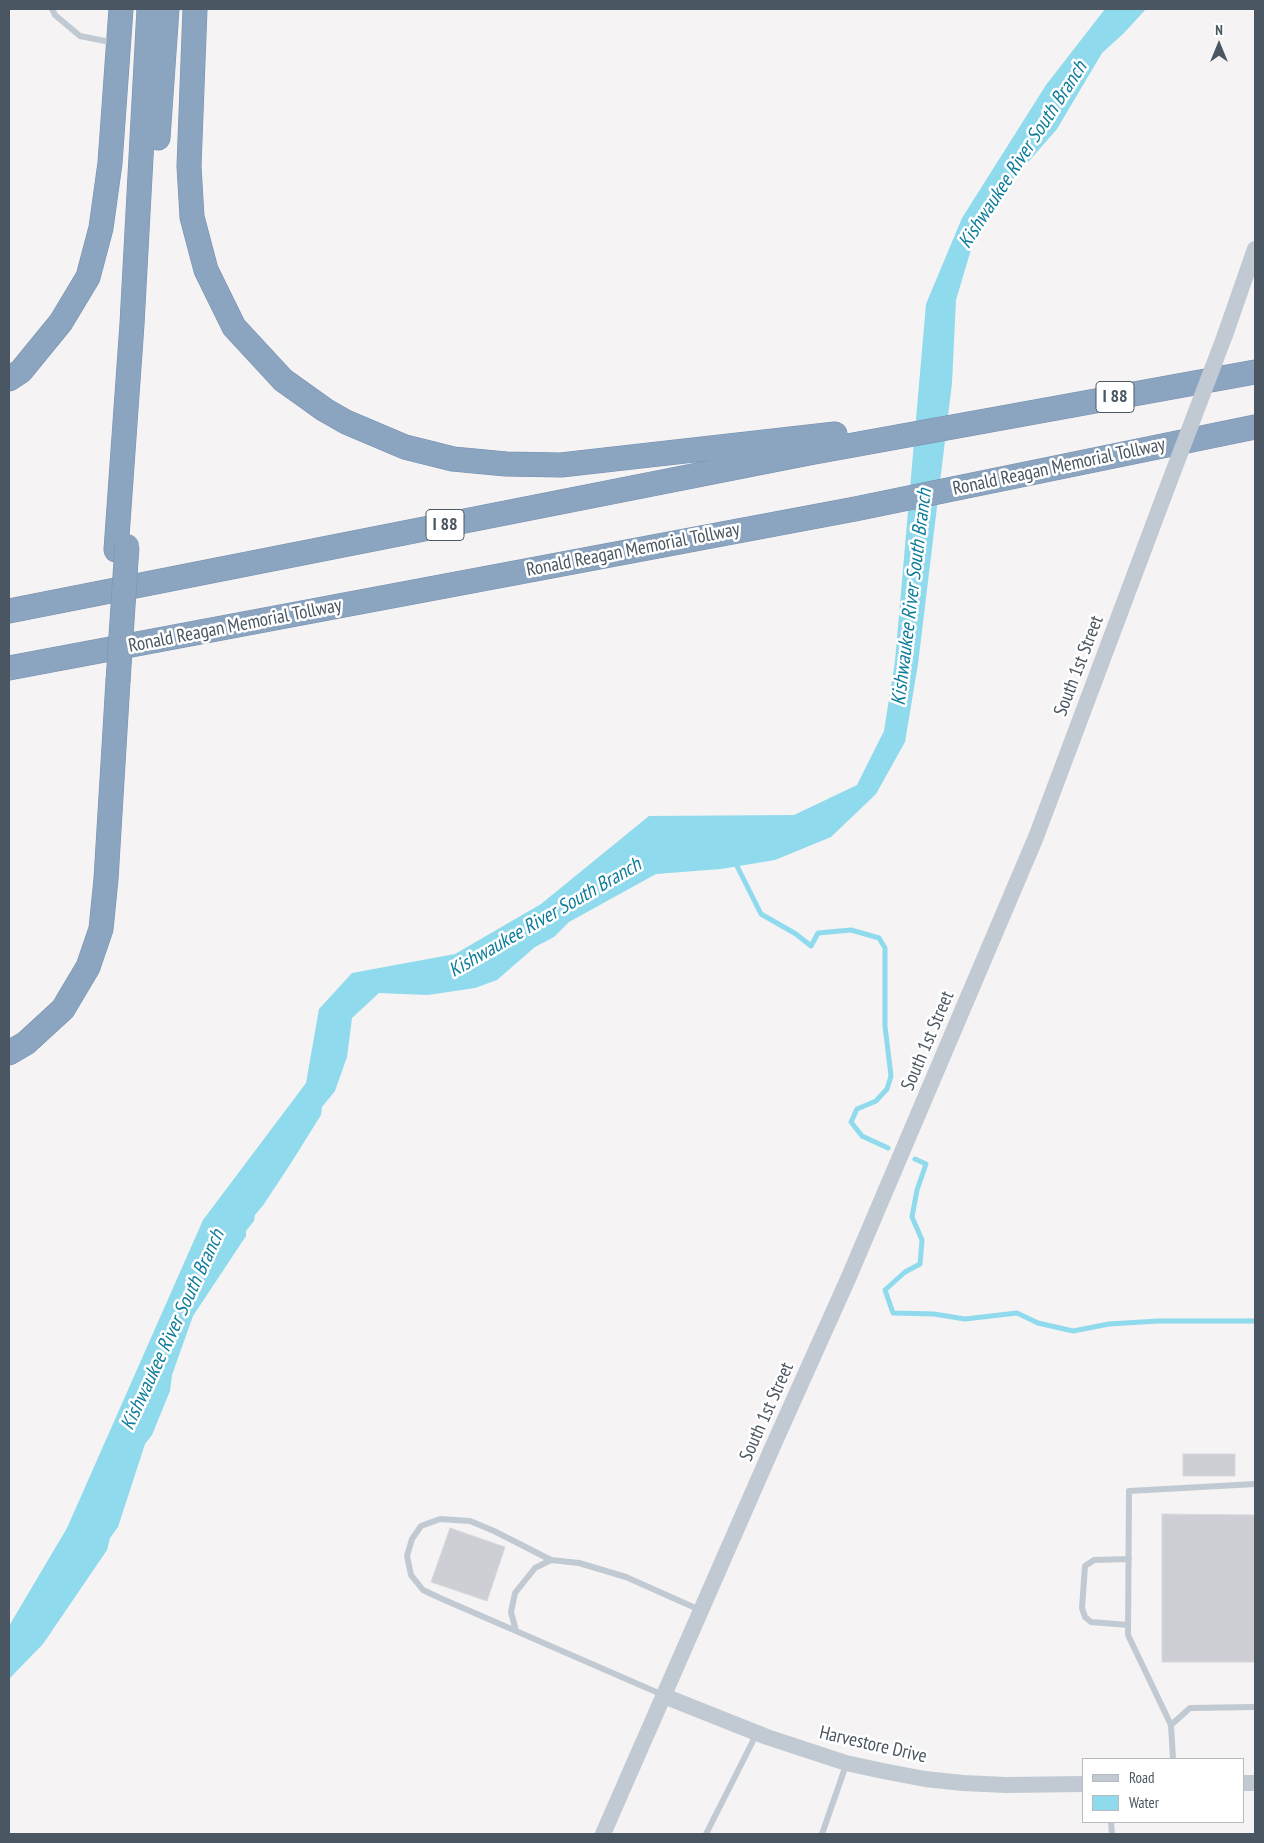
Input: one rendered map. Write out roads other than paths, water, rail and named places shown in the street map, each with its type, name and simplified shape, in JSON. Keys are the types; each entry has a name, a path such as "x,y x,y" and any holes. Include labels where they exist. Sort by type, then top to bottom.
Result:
{"highway":[{"path":"9,378 21,371 60,322 88,277 101,228 110,163 121,9"},
{"path":"122,548 149,9"},
{"path":"9,1036 30,1022 60,987 80,946 90,899 112,682 167,9"},
{"path":"195,9 189,166 192,217 206,270 234,327 283,380 325,410 346,422 405,447 453,459 506,464 561,465 828,435 880,437"},
{"name":"I 88","path":"9,611 809,453 880,437 926,431 1255,372"},
{"name":"Ronald Reagan Memorial Tollway","path":"9,668 855,509 1255,426"},
{"path":"9,682 77,656"},
{"path":"9,1053 26,1043 63,1009 88,967 101,929 106,879 112,682"}],"street":[{"name":"South 1st Street","path":"603,1834 848,1279 1036,837 1255,249"},
{"name":"Harvestore Drive","path":"664,1696 757,1734 846,1763 925,1779 1006,1785 1082,1784"}],"lane":[{"path":"52,9 55,15 80,36 118,44"},
{"path":"1173,1758 1171,1725 1128,1635 1130,1491 1255,1484"},
{"path":"664,1696 424,1590 411,1574 407,1556 412,1539 421,1526 440,1519 470,1520 551,1560 580,1563 626,1577 701,1611"},
{"path":"1128,1559 1094,1560 1085,1566 1082,1608 1085,1617 1090,1622 1128,1625"},
{"path":"516,1631 511,1612 515,1593 535,1568 551,1560"},
{"path":"1171,1725 1190,1708 1255,1707"},
{"path":"706,1834 757,1734"},
{"path":"822,1834 846,1763"}],"water":[{"name":"Kishwaukee River South Branch","path":"1105,9 1146,9 1102,53 1057,129 981,216 956,300 952,383 918,664 905,742 876,794 831,837 775,860 721,869 656,874 569,922 554,937 535,947 497,980 475,988 428,995 379,993 352,1018 347,1057 335,1091 322,1107 321,1115 255,1215 254,1221 246,1231 246,1236 193,1316 172,1375 170,1391 152,1435 145,1444 118,1527 110,1538 107,1550 43,1644 9,1679 9,1626 67,1528 203,1220 306,1083 319,1009 352,973 455,954 541,904 649,816 794,815 857,785 884,731 895,661 926,304 962,218 1046,85"}],"waterway":[{"path":"737,866 761,914 796,934 811,946 818,933 851,930 879,938 885,948 885,1026 891,1076 887,1089 876,1101 857,1109 851,1122 862,1136 888,1148"},
{"path":"915,1159 926,1164 917,1190 912,1217 922,1240 920,1264 905,1272 885,1290 893,1313 934,1314 965,1319 1017,1313 1038,1323 1073,1331 1109,1324 1158,1321 1255,1321"}]}
